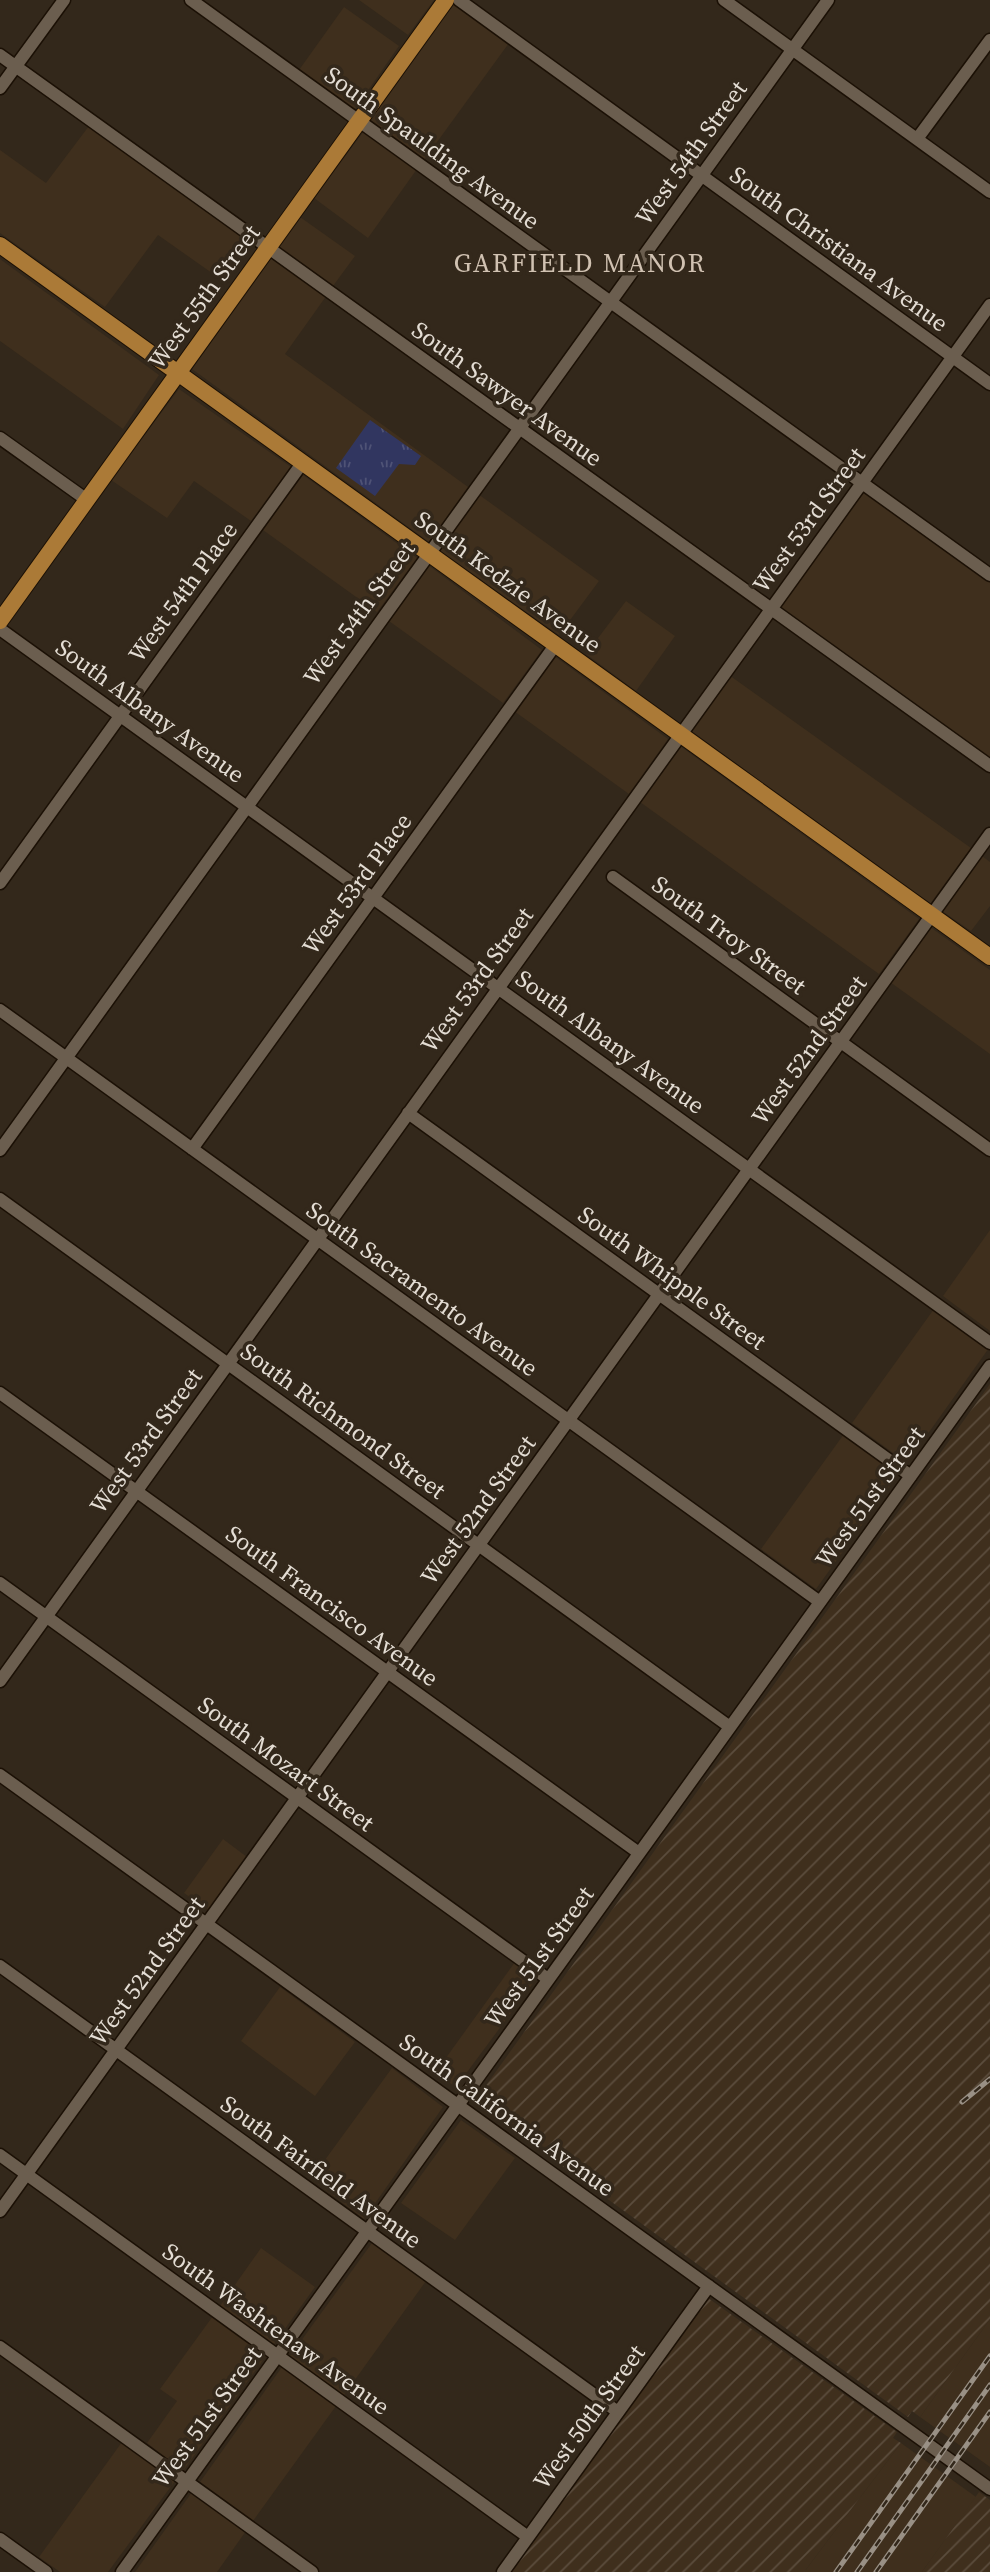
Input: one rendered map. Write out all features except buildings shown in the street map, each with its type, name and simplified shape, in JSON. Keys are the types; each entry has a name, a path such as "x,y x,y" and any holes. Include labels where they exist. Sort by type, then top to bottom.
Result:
{"main road":[{"name":"West 55th Street","path":"0,621 446,0"},
{"name":"South Kedzie Avenue","path":"0,245 990,957"}],"street":[{"path":"0,88 64,0"},
{"name":"South Spaulding Avenue","path":"191,0 990,575"},
{"name":"South Christiana Avenue","path":"458,0 990,384"},
{"path":"724,0 990,192"},
{"name":"West 54th Street","path":"0,1150 828,0"},
{"path":"917,139 990,40"},
{"name":"South Sawyer Avenue","path":"0,55 990,766"},
{"name":"West 53rd Street","path":"0,1681 990,305"},
{"path":"0,438 87,500"},
{"name":"West 54th Place","path":"0,883 303,462"},
{"name":"South Albany Avenue","path":"0,629 990,1343"},
{"name":"West 53rd Place","path":"192,1149 556,644"},
{"name":"West 52nd Street","path":"0,2211 990,834"},
{"name":"South Troy Street","path":"613,877 990,1150"},
{"name":"South Sacramento Avenue","path":"0,1010 820,1602"},
{"name":"South Whipple Street","path":"408,1113 911,1476"},
{"name":"South Richmond Street","path":"0,1199 730,1727"},
{"name":"West 51st Street","path":"122,2572 990,1366"},
{"name":"South Francisco Avenue","path":"0,1393 639,1853"},
{"name":"South Mozart Street","path":"0,1583 548,1979"},
{"name":"South California Avenue","path":"0,1775 990,2489"},
{"name":"South Fairfield Avenue","path":"0,1966 618,2412"},
{"name":"South Washtenaw Avenue","path":"0,2155 528,2537"},
{"name":"West 50th Street","path":"503,2572 709,2287"},
{"path":"0,2347 312,2572"},
{"path":"0,2539 46,2572"}],"shaded area":[{"path":"359,0 434,0 408,35"},
{"path":"454,4 509,43 424,160 369,122"},
{"path":"344,7 399,46 355,109 299,70"},
{"path":"89,126 254,245 226,283 158,235 105,307 0,233 0,150 46,183"},
{"path":"364,131 417,169 368,238 314,198"},
{"path":"300,217 355,256 333,286 279,247"},
{"path":"272,257 327,295 285,354 468,487 429,542 192,369"},
{"path":"0,259 159,375 123,429 0,341"},
{"path":"179,389 291,467 251,521 194,481 167,518 111,480"},
{"path":"303,475 417,558 377,612 263,530"},
{"path":"863,490 990,582 990,760 777,607"},
{"path":"478,494 599,581 559,635 438,550"},
{"path":"428,565 542,650 503,703 389,621"},
{"path":"626,601 675,636 636,691 586,654"},
{"path":"554,656 668,739 629,794 514,711"},
{"path":"729,675 971,848 930,904 690,730"},
{"path":"680,746 919,919 879,974 640,802"},
{"path":"982,856 990,862 990,906 971,931 942,911"},
{"path":"930,927 990,970 990,1054 890,982"},
{"path":"990,1230 990,1331 943,1296"},
{"path":"934,1309 989,1348 907,1463 852,1423"},
{"path":"990,1384 990,2319 920,2417 912,2411 908,2417 474,2102"},
{"path":"844,1434 899,1474 816,1589 761,1549"},
{"path":"223,1839 247,1857 208,1910 184,1893"},
{"path":"515,1962 537,1978 456,2087 435,2073"},
{"path":"280,1987 355,2042 315,2096 241,2041"},
{"path":"392,2068 443,2107 364,2219 311,2179"},
{"path":"461,2120 515,2158 455,2240 401,2203"},
{"path":"372,2243 426,2281 344,2395 290,2356"},
{"path":"261,2248 315,2287 274,2344 220,2306"},
{"path":"708,2298 897,2432 893,2438 901,2443 804,2572 511,2572"},
{"path":"213,2316 266,2356 183,2471 147,2443 177,2401 160,2389"},
{"path":"990,2319 990,2467 920,2417"},
{"path":"282,2367 336,2406 253,2521 200,2482"},
{"path":"122,2442 175,2481 108,2572 60,2572 39,2557"},
{"path":"901,2443 976,2497 922,2572 804,2572"},
{"path":"192,2492 246,2531 217,2572 135,2572"},
{"path":"979,2492 990,2500 990,2572 922,2572"}],"green space":[{"path":"370,420 421,456 415,465 399,464 375,496 336,468"}],"railway":[{"path":"962,2102 990,2079"},
{"path":"836,2572 990,2356"},
{"path":"857,2572 990,2385"},
{"path":"876,2572 990,2412"}],"district":[{"name":"GARFIELD MANOR","path":"580,263"}]}
